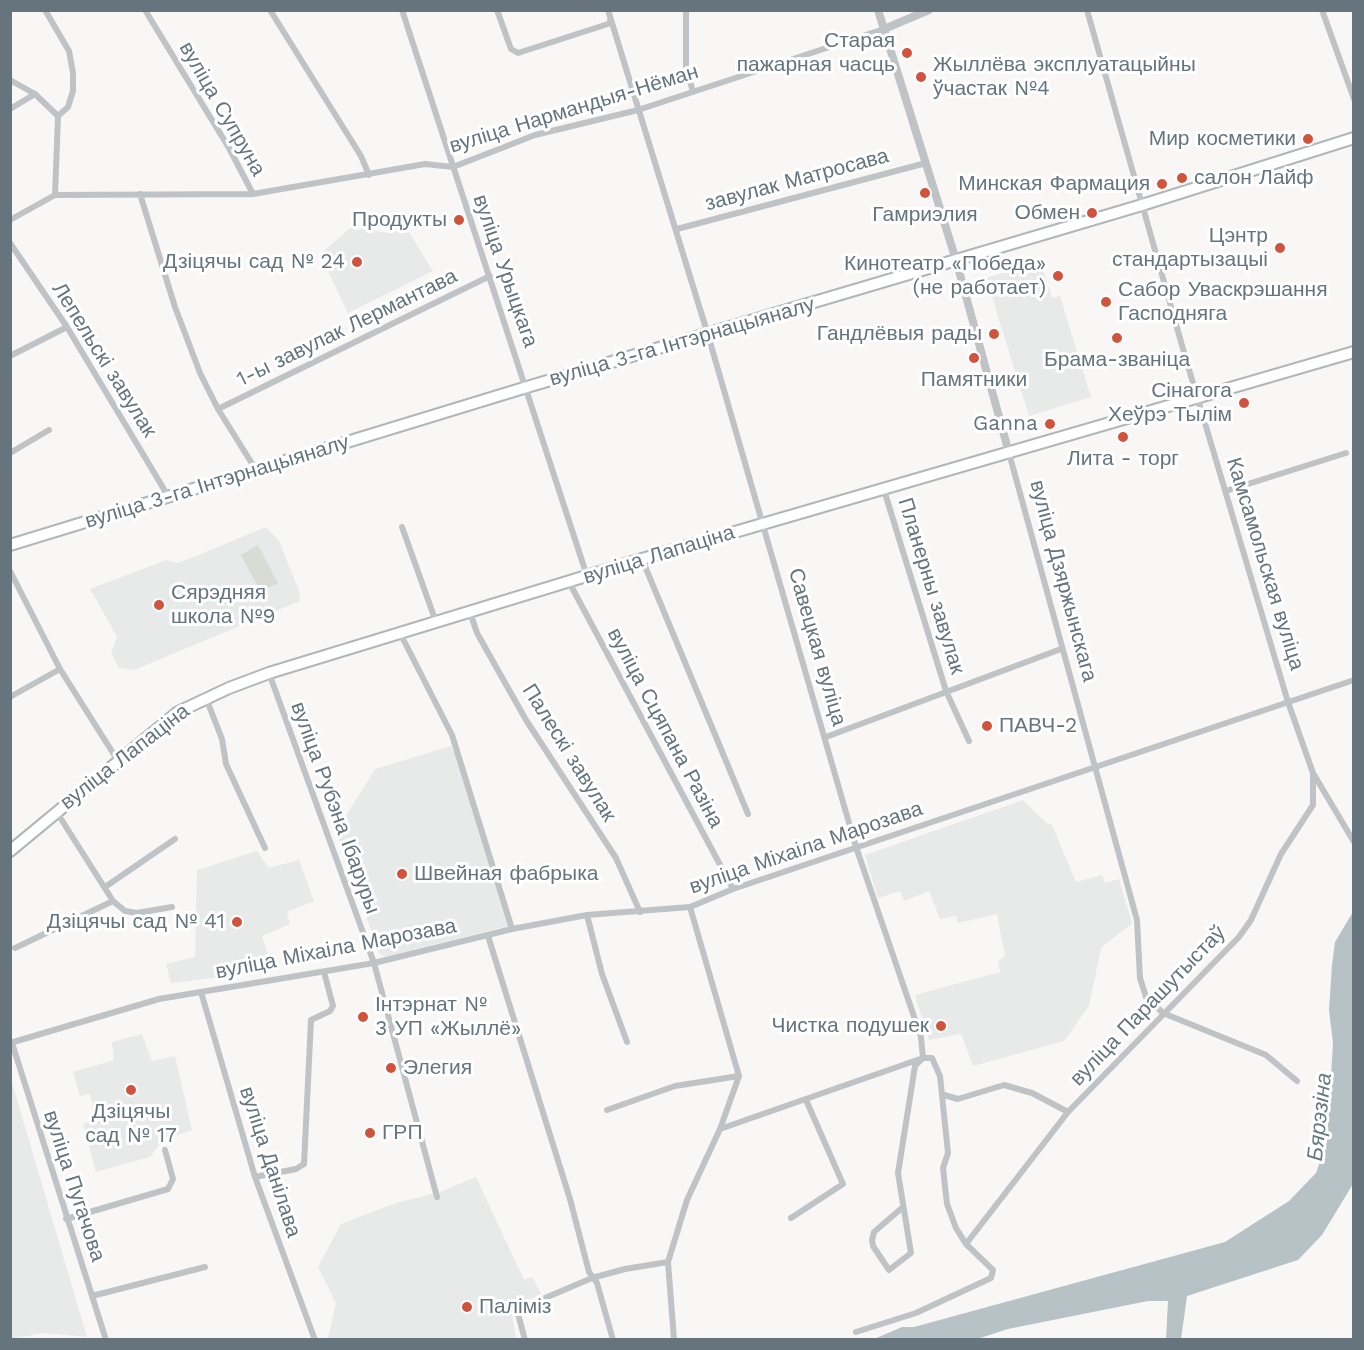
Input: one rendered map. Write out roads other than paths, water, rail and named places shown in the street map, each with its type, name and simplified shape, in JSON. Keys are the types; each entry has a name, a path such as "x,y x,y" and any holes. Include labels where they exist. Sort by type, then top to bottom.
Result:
{"main road":[{"name":"вуліца 3-га Інтэрнацыяналу","path":"10,545 527,387 1142,206 1353,138"},
{"name":"вуліца Лапаціна","path":"10,851 56,810 178,712 206,697 269,673 642,559 1353,352"}],"street":[{"path":"45,10 69,51 73,73 73,92 68,107 58,116 55,195"},
{"name":"вуліца Супруна","path":"146,10 229,148 253,194"},
{"path":"270,10 361,156 369,175"},
{"name":"вуліца Урыцкага","path":"402,10 587,576"},
{"path":"497,10 511,49 518,52 611,23"},
{"name":"Савецкая вуліца","path":"606,10 677,230 826,737 856,847 921,1037 923,1058 932,1058 944,1095 948,1153 943,1168 947,1204 956,1228 966,1244 993,1270 993,1274 916,1313 856,1332"},
{"path":"686,10 686,67 693,92"},
{"name":"вуліца Дзяржынскага","path":"878,10 956,260 1137,920 1140,978 1146,997 1163,1013 1266,1055 1297,1081"},
{"name":"вуліца Нармандыя-Нёман","path":"10,220 55,195 253,194 425,164 453,167 535,135 639,110 884,30 929,10"},
{"name":"Камсамольская вуліца","path":"1087,10 1142,206 1288,702 1313,773 1353,842"},
{"path":"1322,10 1353,99"},
{"path":"10,80 35,94 58,116"},
{"path":"10,109 35,94"},
{"name":"завулак Матросава","path":"677,230 926,163"},
{"path":"140,195 175,307 200,373 218,409 256,470"},
{"name":"Лепельскі завулак","path":"10,243 67,327 168,496"},
{"name":"1-ы завулак Лермантава","path":"218,409 490,276"},
{"path":"10,356 67,327"},
{"path":"10,453 49,430"},
{"path":"1226,491 1346,453"},
{"name":"Планерны завулак","path":"884,490 946,691 969,741"},
{"path":"402,527 436,622"},
{"path":"642,559 748,814"},
{"path":"10,571 60,669 118,761"},
{"name":"вуліца Сцяпана Разіна","path":"569,582 733,889"},
{"name":"Палескі завулак","path":"470,612 477,633 526,720 616,858 640,912"},
{"path":"400,633 452,735 512,929"},
{"name":"Планерны завулак","path":"826,737 1061,649"},
{"path":"10,697 60,669"},
{"name":"вуліца Рубэна Ібаруры","path":"269,673 374,963 437,1197"},
{"name":"вуліца Міхаіла Марозава","path":"11,1043 159,999 374,963 512,929 587,915 690,907 733,889 1353,680"},
{"path":"206,697 222,739 225,764 265,848"},
{"name":"вуліца Парашутыстаў","path":"966,1244 1068,1112 1239,937 1251,920 1281,854 1313,805 1313,773"},
{"path":"56,810 112,901 124,911 137,913 172,907"},
{"path":"105,887 175,839"},
{"path":"15,948 112,901"},
{"path":"674,1340 668,1262 687,1200 720,1129 739,1076 690,907"},
{"path":"587,915 602,974 627,1042"},
{"path":"488,936 613,1340"},
{"path":"255,1177 296,1169 304,1164 311,1020 330,1011 333,1006 324,972"},
{"name":"вуліца Данілава","path":"201,992 255,1177 315,1340"},
{"name":"вуліца Пугачова","path":"11,1043 106,1340"},
{"path":"720,1129 923,1058"},
{"path":"903,1207 874,1232 872,1240 873,1246 889,1270 911,1253 898,1173 915,1066 923,1058"},
{"path":"607,1110 675,1086 739,1076"},
{"path":"944,1095 958,1099 1004,1085 1032,1093 1068,1112"},
{"path":"791,1218 843,1184 806,1100"},
{"path":"66,1220 168,1189 173,1179 165,1150"},
{"path":"525,1340 518,1311 592,1278 625,1269 668,1262"},
{"path":"92,1296 205,1267"}],"place":[{"name":"Старая пажарная часць","path":"907,53"},
{"name":"Жыллёва эксплуатацыйны ўчастак №4","path":"921,77"},
{"name":"Мир косметики","path":"1308,139"},
{"name":"салон Лайф","path":"1182,178"},
{"name":"Минская Фармация","path":"1162,184"},
{"name":"Гамриэлия","path":"925,193"},
{"name":"Обмен","path":"1092,213"},
{"name":"Продукты","path":"459,220"},
{"name":"Цэнтр стандартызацыі","path":"1280,248"},
{"name":"Дзіцячы сад № 24","path":"357,262"},
{"name":"Кинотеатр «Победа» (не работает)","path":"1058,276"},
{"name":"Сабор Уваскрэшання Гасподняга","path":"1106,302"},
{"name":"Гандлёвыя рады","path":"994,334"},
{"name":"Брама-званіца","path":"1117,338"},
{"name":"Памятники","path":"974,358"},
{"name":"Сінагога Хеўрэ Тылім","path":"1244,403"},
{"name":"Ganna","path":"1050,424"},
{"name":"Лита - торг","path":"1123,437"},
{"name":"Сярэдняя школа №9","path":"159,605"},
{"name":"ПАВЧ-2","path":"987,726"},
{"name":"Швейная фабрыка","path":"402,874"},
{"name":"Дзіцячы сад № 41","path":"237,922"},
{"name":"Інтэрнат № 3 УП «Жыллё»","path":"363,1017"},
{"name":"Чистка подушек","path":"941,1026"},
{"name":"Элегия","path":"391,1068"},
{"name":"Дзіцячы сад № 17","path":"131,1090"},
{"name":"ГРП","path":"370,1133"},
{"name":"Паліміз","path":"467,1307"}],"water label":[{"name":"Бярэзіна","path":"1320,1117"}]}
